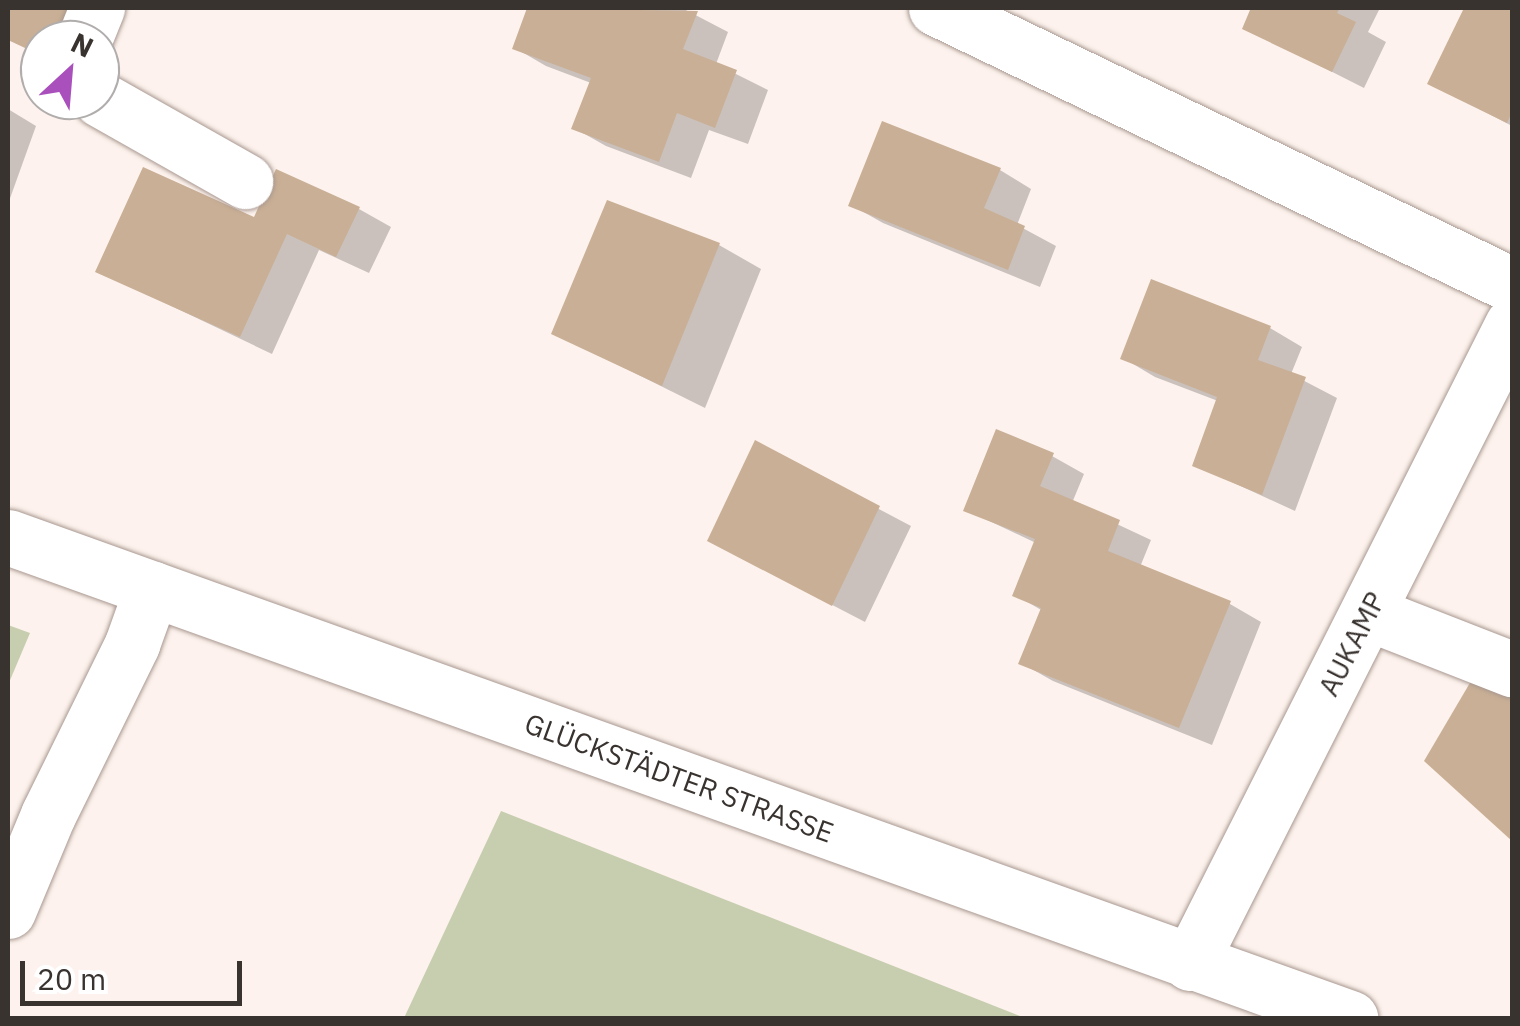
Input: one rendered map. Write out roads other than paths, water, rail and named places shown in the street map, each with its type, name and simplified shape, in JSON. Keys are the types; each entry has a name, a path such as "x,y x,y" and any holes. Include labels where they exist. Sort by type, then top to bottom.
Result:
{"street":[{"path":"936,8 1512,285"},
{"path":"120,110 246,181"},
{"name":"AUKAMP","path":"1190,963 1508,346"},
{"name":"GLÜCKSTÄDTER STRASSE","path":"8,537 1350,1018"},
{"path":"8,911 48,814 132,644 152,588"},
{"path":"1368,614 1512,669"}]}
